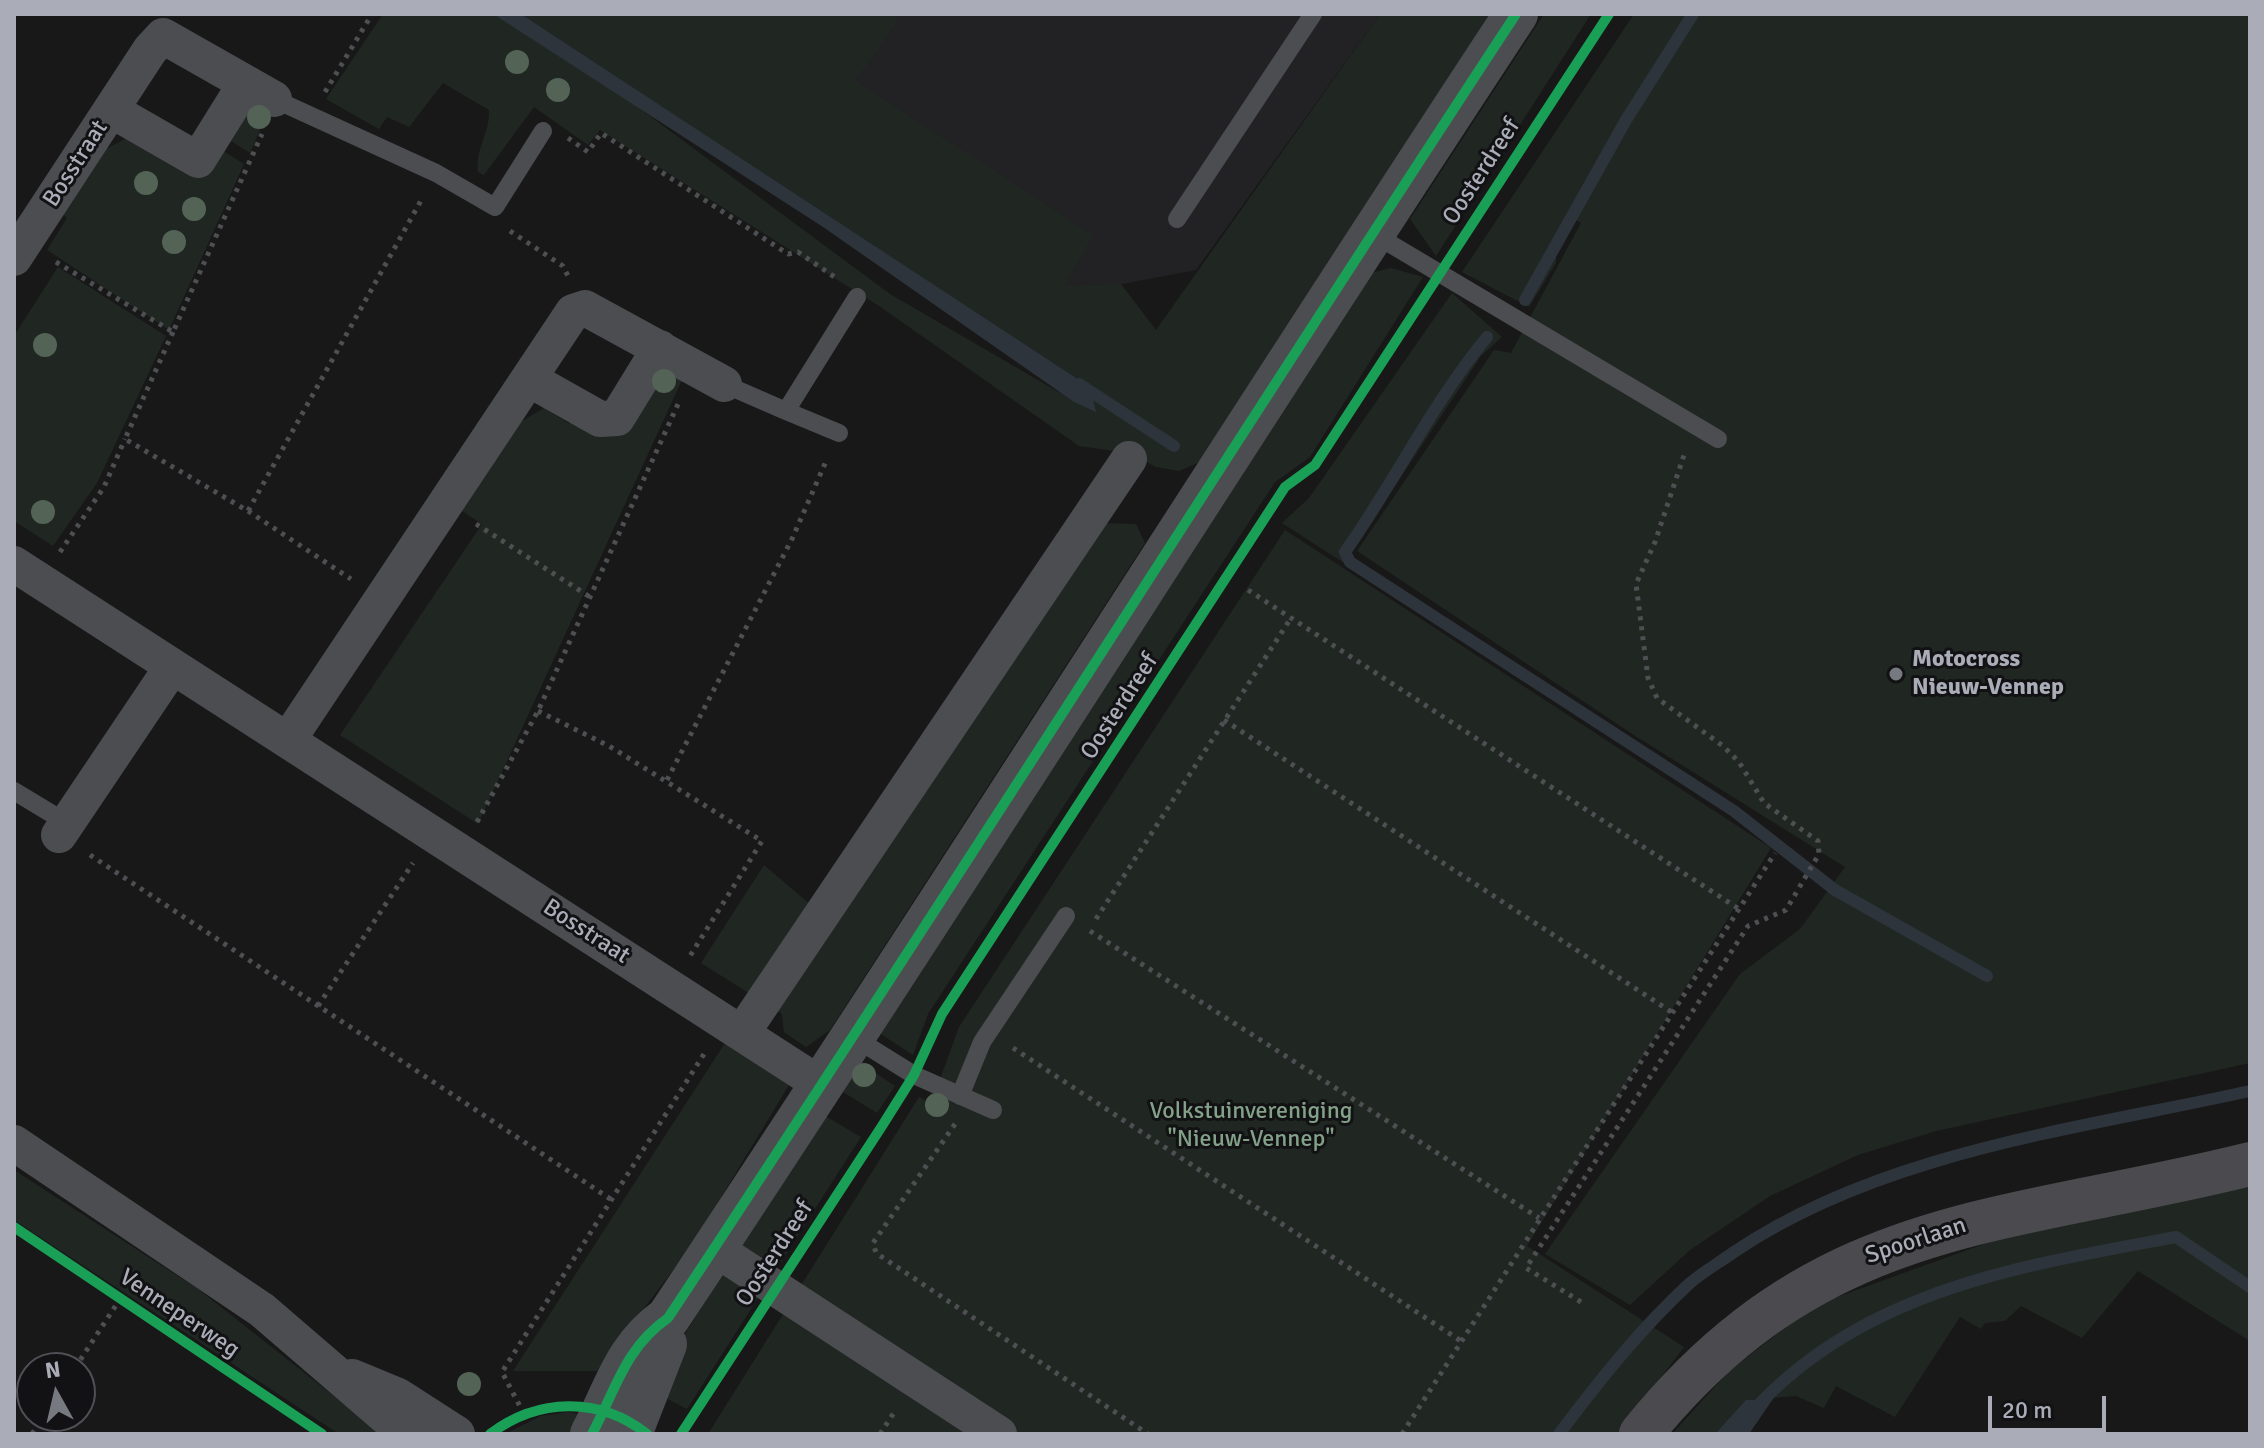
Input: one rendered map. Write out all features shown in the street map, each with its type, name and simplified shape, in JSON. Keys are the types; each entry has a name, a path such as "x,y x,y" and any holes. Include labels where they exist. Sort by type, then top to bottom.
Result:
{"main road":[{"name":"Spoorlaan","path":"1641,1434 1701,1365 1734,1337 1773,1307 1858,1260 1977,1221 2250,1164"}],"street":[{"name":"Oosterdreef","path":"592,1434 625,1364 644,1335 668,1318 823,1086 1516,14"},
{"name":"Bosstraat","path":"19,250 111,110 163,36 266,95 198,160 111,110"},
{"path":"288,740 573,312 585,308 709,376"},
{"path":"529,379 600,419 617,418 660,348"},
{"path":"734,1028 1129,459"},
{"name":"Bosstraat","path":"27,573 823,1086"},
{"path":"63,829 172,667"},
{"name":"Venneperweg","path":"14,1143 216,1276 336,1371 382,1418 406,1434"},
{"name":"Oosterdreef","path":"714,1248 999,1434"},
{"name":"Oosterdreef","path":"630,1434 666,1343 668,1318"},
{"name":"Venneperweg","path":"336,1371 398,1396 457,1434"}],"lane":[{"path":"1177,219 1313,14"},
{"path":"266,95 436,173 495,207 543,131"},
{"path":"1372,233 1718,439"},
{"path":"786,411 857,297"},
{"path":"709,376 839,433"},
{"path":"14,791 63,829"},
{"path":"966,1098 989,1032 1066,916"},
{"path":"853,1037 914,1075 993,1110"}],"path":[{"path":"314,119 329,82 372,14"},
{"path":"27,573 104,487 173,332 266,95"},
{"path":"543,131 548,125 588,152 601,133 788,254 798,252 857,297"},
{"path":"248,511 436,173"},
{"path":"495,207 500,225 563,266 585,308"},
{"path":"19,250 173,332"},
{"path":"318,1006 447,841 538,711 590,597 709,376"},
{"path":"1581,1302 1526,1268 1748,926 1786,910 1801,890 1819,854 1818,841 1764,803 1739,762 1723,746 1657,698 1648,678 1636,584 1655,542 1669,494 1696,424"},
{"path":"667,780 792,539 839,433"},
{"path":"125,439 248,511 383,600"},
{"path":"446,504 590,597"},
{"path":"1248,590 1739,909"},
{"path":"1089,931 1291,618"},
{"path":"538,711 667,780 762,841 671,987"},
{"path":"1224,720 1673,1013"},
{"path":"63,829 318,1006 612,1200"},
{"path":"1402,1434 1775,853"},
{"path":"1066,916 1539,1218"},
{"path":"524,1414 502,1372 612,1200 734,1028"},
{"path":"989,1032 1461,1341"},
{"path":"966,1098 873,1243 876,1253 1148,1434"},
{"path":"85,1352 120,1299"},
{"path":"880,1434 903,1398"}],"shaded area":[{"path":"493,14 521,14 1090,387 1096,412 1074,402 823,227"},
{"path":"621,14 1380,14 1196,270 1049,298"},
{"path":"1773,1399 1749,1434 1715,1434 1746,1400"}],"green space":[{"path":"383,14 493,14 635,105 890,294 1074,401 1090,387 521,14 890,14 898,20 855,81 1093,235 1064,286 1121,284 1156,330 1380,14 1495,14 1200,462 1179,471 1156,467 1129,453 1079,446 879,306 600,130 588,145 534,107 484,175 478,172 478,164 489,110 443,83 409,127 387,117 379,129 326,99"},
{"path":"1544,14 1591,14 1436,256 1410,219"},
{"name":"Motocross Nieuw-Vennep","path":"1634,14 2250,14 2250,1063 1936,1131 1858,1155 1770,1196 1690,1250 1630,1305 1545,1254 1740,974 1800,929 1845,867 1637,737 1357,551 1494,350 1511,353 1581,223 1569,216 1556,239 1556,263 1529,307 1462,272"},
{"path":"251,103 269,109 250,153 226,138"},
{"path":"125,139 220,149 244,164 169,330 47,250 67,218 60,212 102,151"},
{"path":"58,267 166,336 97,483 53,546 14,521 14,336"},
{"path":"1391,268 1423,277 1310,457 1275,482 928,1014 913,1055 876,1031 1371,273"},
{"path":"1452,293 1502,337 1481,356 1344,563 1282,523 1309,498"},
{"path":"663,374 682,380 478,824 340,735 482,524 459,509 517,424 544,408 568,423 623,423"},
{"path":"1099,523 1136,524 1145,543 830,1030 806,1047 784,1032 782,1014 701,963 764,865 833,924"},
{"name":"Volkstuinvereniging \"Nieuw-Vennep\"","path":"1285,530 1771,848 1527,1246 1684,1347 1618,1434 708,1434 919,1097 926,1101 940,1079 959,1027"},
{"path":"725,1043 789,1085 692,1245 639,1315 609,1371 513,1371"},
{"path":"865,1066 895,1086 877,1113 843,1092 854,1071"},
{"path":"822,1114 861,1137 687,1409 658,1394 680,1342"},
{"path":"14,1170 198,1289 382,1434 339,1434 14,1220"},
{"path":"2250,1179 2250,1341 2138,1271 2082,1338 2021,1306 2005,1321 1985,1323 1981,1329 1960,1317 1895,1417 1836,1386 1824,1408 1796,1396 1747,1400 1715,1434 1672,1434 1729,1371 1815,1305 1995,1240"},
{"path":"569,1412 584,1416 577,1434 505,1434 541,1416"}],"waterway":[{"path":"1525,300 1626,120 1693,14"},
{"path":"1487,337 1431,416 1345,552 1350,562 1734,811 1835,890 1987,976"},
{"path":"1079,384 1174,446"},
{"path":"1559,1434 1621,1356 1690,1283 1734,1252 1792,1218 1853,1190 1983,1148 2250,1091"},
{"path":"1733,1434 1777,1386 1826,1348 1878,1318 1934,1294 1992,1276 2176,1237 2250,1287"}],"cycle path":[{"path":"592,1434 631,1356 641,1342 668,1318 775,1156 1516,14"},
{"path":"681,1434 914,1075 942,1014 1285,487 1315,465 1609,14"},
{"path":"14,1227 322,1434"},
{"path":"490,1434 528,1413 568,1406 609,1413 647,1434"}],"place":[{"name":"Motocross Nieuw-Vennep","path":"1896,674"}]}
